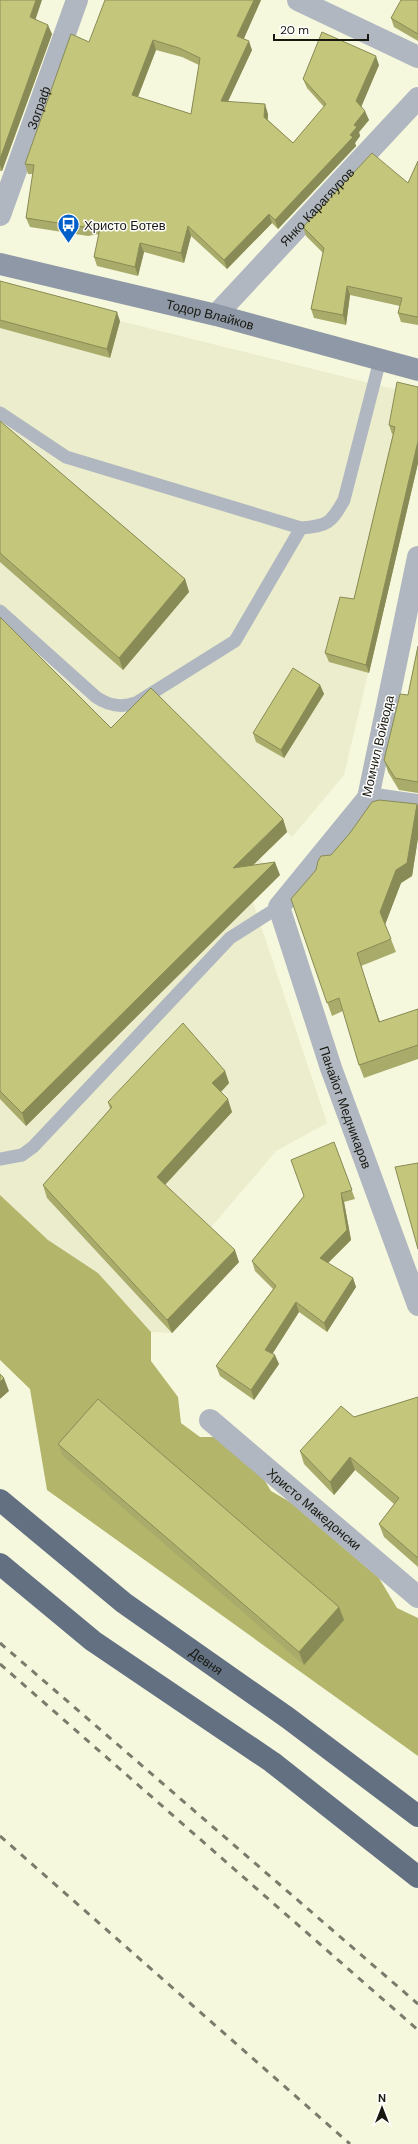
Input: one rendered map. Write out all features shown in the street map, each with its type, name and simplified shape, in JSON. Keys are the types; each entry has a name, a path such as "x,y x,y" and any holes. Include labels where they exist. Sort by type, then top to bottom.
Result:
{"highway":[{"name":"Девня","path":"0,1500 124,1603 288,1718 418,1816"},
{"path":"0,1564 93,1641 272,1762 418,1877"}],"street":[{"name":"Зограф","path":"0,215 77,0"},
{"path":"298,0 418,57"},
{"name":"Янко Карагяуров","path":"216,315 418,98"},
{"name":"Тодор Влайков","path":"0,264 216,315 418,370"},
{"name":"Момчил Войвода","path":"279,907 368,798 418,557"},
{"path":"368,798 418,805"},
{"name":"Панайот Медникаров","path":"279,907 330,1068 418,1305"},
{"name":"Христо Македонски","path":"210,1420 418,1597"}],"lane":[{"path":"0,413 66,457 301,528 322,526 336,514 344,500 380,360"},
{"path":"0,611 96,697 105,703 126,706 136,703 235,641 301,528"},
{"path":"0,1159 22,1155 33,1147 230,938 279,907"}],"shaded area":[{"path":"0,289 120,321 418,395 418,463 344,775 292,837 287,832 260,858 273,882 253,902 327,1123 276,1151 207,1232 239,1262 172,1333 151,1332 98,1273 48,1240 0,1195"}],"green space":[{"path":"0,1195 48,1240 98,1273 151,1332 151,1361 178,1397 181,1423 200,1437 222,1437 256,1466 271,1491 290,1502 379,1578 397,1608 418,1618 418,1756 47,1490 30,1389 0,1360"}],"building":[{"path":"0,0 36,0 30,17 48,25 0,159"},
{"path":"105,0 254,0 237,36 249,41 221,101 265,104 264,117 293,143 326,104 303,79 322,32 376,56 356,101 365,111 354,125 357,127 350,135 353,137 275,220 269,214 224,260 188,226 181,253 140,243 135,267 94,257 101,223 84,227 26,218 34,165 25,164 71,34 89,42","holes":["153,40 179,48 200,58 191,114 132,95"]},
{"path":"401,0 418,0 418,34 391,18"},
{"path":"372,153 408,183 418,161 418,317 398,313 402,298 347,286 343,315 311,309 324,248 303,227"},
{"path":"0,281 117,312 107,349 0,320"},
{"path":"397,382 418,387 418,441 366,665 325,653 340,597 354,599 395,427 389,425"},
{"path":"0,421 185,579 119,658 0,553"},
{"path":"0,617 111,728 151,688 283,819 233,868 275,862 22,1113 0,1091"},
{"path":"418,646 418,782 395,778 384,760 400,694 408,695"},
{"path":"293,668 320,685 281,750 253,733"},
{"path":"379,800 417,804 407,863 396,870 380,912 391,939 357,953 379,1022 418,1009 418,1045 359,1065 339,998 327,1003 291,899 316,870 321,856 331,855 350,833 372,802"},
{"path":"183,1023 225,1071 212,1083 228,1099 157,1177 235,1250 167,1320 43,1185 112,1107 108,1102"},
{"path":"334,1142 352,1190 341,1193 347,1230 320,1258 353,1278 324,1323 296,1302 265,1350 275,1355 251,1390 216,1366 276,1286 252,1261 304,1196 291,1160"},
{"path":"418,1163 418,1249 395,1167"},
{"path":"0,1374 4,1378 0,1382"},
{"path":"418,1397 418,1558 379,1524 399,1498 350,1457 330,1482 300,1451 341,1406 354,1417"},
{"path":"98,1399 339,1607 299,1652 58,1444"}],"railway":[{"path":"0,1643 418,2004"},
{"path":"0,1664 418,2030"},
{"path":"0,1836 350,2144"}],"place":[{"name":"Христо Ботев","path":"69,244"}]}
